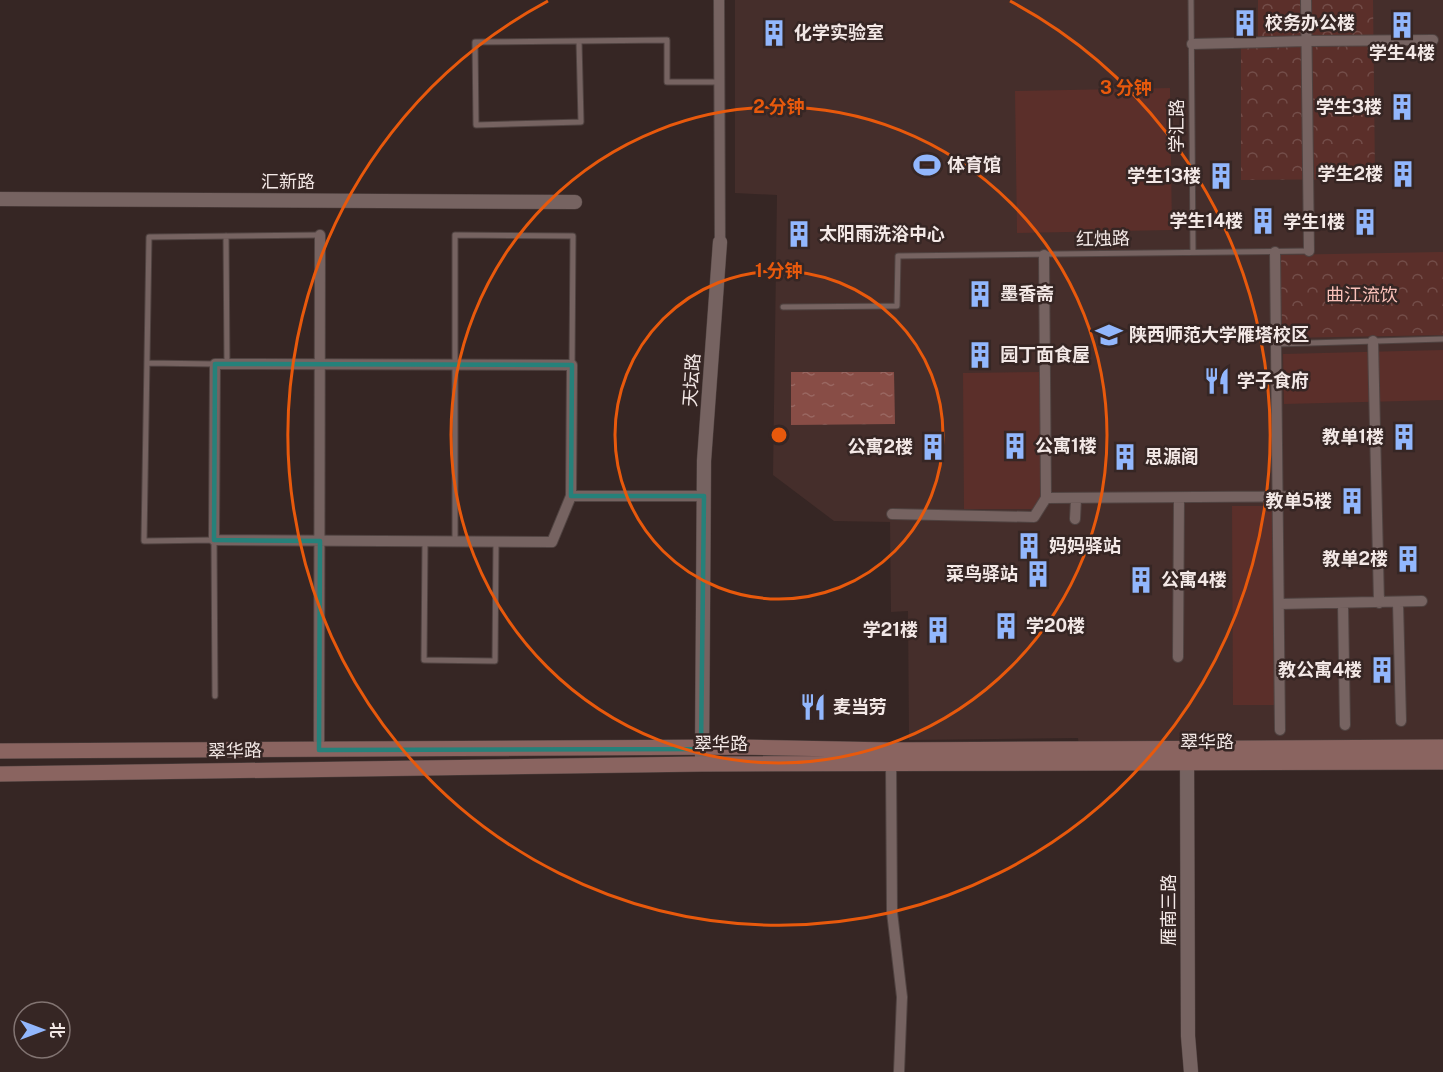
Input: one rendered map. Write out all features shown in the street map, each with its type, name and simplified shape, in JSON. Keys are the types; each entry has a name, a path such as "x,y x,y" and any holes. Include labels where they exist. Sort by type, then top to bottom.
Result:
{"main road":[{"name":"翠华路","path":"0,774 702,756 891,764 1443,747"},
{"name":"翠华路","path":"0,751 319,750 702,756 1187,755 1443,762"}],"street":[{"name":"天坛路","path":"702,756 704,461 720,242 719,0"},
{"path":"1306,0 1309,251"},
{"path":"1191,44 1433,40"},
{"name":"汇新路","path":"0,199 575,202"},
{"path":"319,750 320,235"},
{"path":"1275,252 1280,729"},
{"path":"892,514 1034,517 1046,498 1044,255"},
{"path":"1373,341 1379,603"},
{"path":"221,364 572,365 571,496 552,542 214,540 221,364"},
{"path":"571,496 704,496"},
{"path":"1046,498 1326,496"},
{"path":"1178,657 1179,498"},
{"path":"1076,499 1076,519"},
{"path":"1279,604 1422,601"},
{"path":"1398,603 1401,721"},
{"path":"1343,604 1345,725"},
{"name":"雁南三路","path":"1187,755 1188,1036 1191,1072"},
{"path":"891,764 892,912 902,997 899,1072"}],"lane":[{"name":"学汇路","path":"1191,0 1193,252"},
{"path":"579,41 581,122 476,125 475,42 667,40 667,82 719,82"},
{"path":"215,696 214,540 144,541 149,237 320,235"},
{"path":"455,542 455,235 573,236 572,365"},
{"path":"147,363 221,364 225,236"},
{"name":"红烛路","path":"783,306 897,306 898,256 1309,251"},
{"path":"1276,344 1443,339"},
{"path":"425,542 424,660 495,661 496,542"}],"highlighted area":[{"path":"215,364 572,365 571,496 704,496 701,749 319,750 320,541 214,540"}],"shaded area":[{"name":"陕西师范大学雁塔校区","path":"735,0 1443,0 1443,742 1079,750 1078,738 909,740 908,611 891,612 890,522 834,521 773,475 777,195 735,193"}],"green space":[{"path":"1258,0 1373,0 1375,179 1241,180 1241,42 1258,42"},
{"path":"1170,88 1172,230 1017,233 1015,91"},
{"name":"曲江流饮","path":"1443,252 1443,335 1282,338 1280,255"},
{"path":"1443,350 1443,400 1284,404 1283,354"},
{"path":"1042,372 1041,496 1033,509 964,509 963,373"},
{"path":"1232,506 1274,506 1274,705 1233,705"}],"water":[{"path":"791,372 894,372 895,424 791,425"}],"place":[{"name":"校务办公楼","path":"1245,23"},
{"name":"学生4楼","path":"1402,25"},
{"name":"化学实验室","path":"774,33"},
{"name":"学生3楼","path":"1402,107"},
{"name":"体育馆","path":"927,165"},
{"name":"学生2楼","path":"1403,174"},
{"name":"学生13楼","path":"1221,176"},
{"name":"学生14楼","path":"1263,221"},
{"name":"学生1楼","path":"1365,222"},
{"name":"太阳雨洗浴中心","path":"799,234"},
{"name":"墨香斋","path":"980,294"},
{"name":"陕西师范大学雁塔校区","path":"1109,335"},
{"name":"园丁面食屋","path":"980,355"},
{"name":"学子食府","path":"1217,381"},
{"name":"教单1楼","path":"1404,437"},
{"name":"公寓1楼","path":"1015,446"},
{"name":"公寓2楼","path":"933,447"},
{"name":"思源阁","path":"1125,457"},
{"name":"教单5楼","path":"1352,501"},
{"name":"妈妈驿站","path":"1029,546"},
{"name":"教单2楼","path":"1408,559"},
{"name":"菜鸟驿站","path":"1038,574"},
{"name":"公寓4楼","path":"1141,580"},
{"name":"学20楼","path":"1006,626"},
{"name":"学21楼","path":"938,630"},
{"name":"教公寓4楼","path":"1382,670"},
{"name":"麦当劳","path":"813,707"}]}
